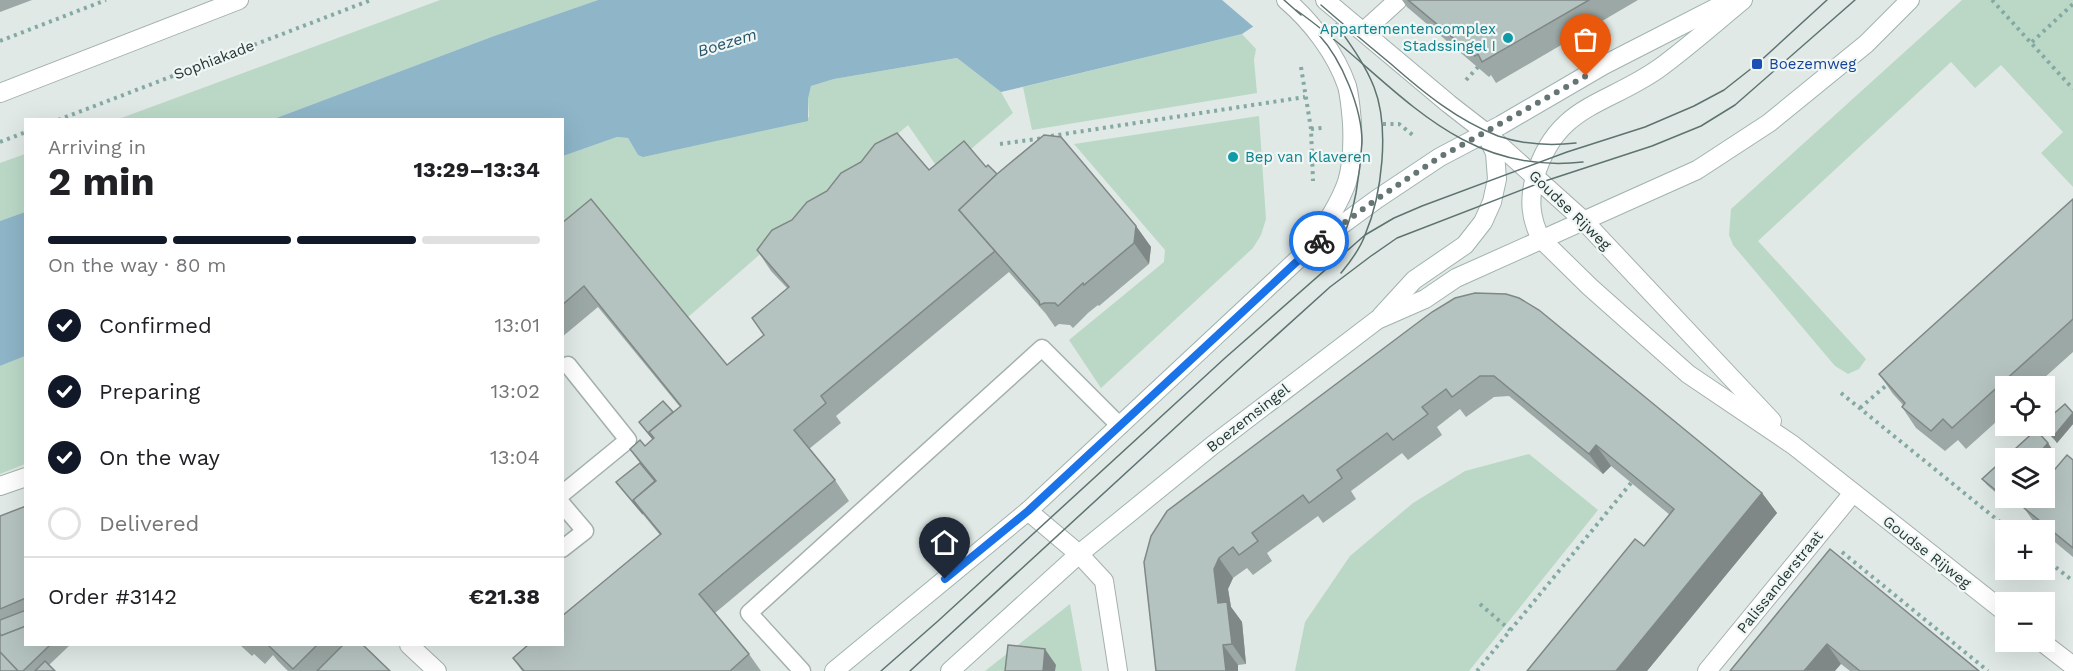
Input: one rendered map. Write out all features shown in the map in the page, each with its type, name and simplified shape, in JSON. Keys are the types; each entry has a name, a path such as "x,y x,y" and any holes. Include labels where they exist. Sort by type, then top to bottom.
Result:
{"main road":[{"path":"0,93 239,0"},
{"name":"Goudse Rijweg","path":"1325,0 1485,132 1583,220 1793,445"},
{"path":"1364,32 1398,0"},
{"path":"834,671 1028,511 1310,248 1440,157 1501,125 1604,65 1731,0"},
{"path":"1541,238 1534,225 1532,190 1547,147 1565,122 1657,69 1743,0"},
{"path":"1583,220 1645,195 1697,170 1769,123 1866,44 1910,0"},
{"path":"1291,4 1315,29 1341,72 1347,87 1353,131 1352,158 1346,183 1332,213 1310,248"},
{"path":"1377,320 1414,280 1465,245 1484,222 1492,202 1497,179 1495,153 1485,132"},
{"name":"Boezemsingel","path":"950,671 1079,554 1213,445 1377,320 1425,299 1456,278 1583,220"},
{"name":"Goudse Rijweg","path":"1541,238 1590,287 1688,374 1793,445 1995,604"},
{"path":"0,486 24,478"},
{"name":"Palissanderstraat","path":"1707,671 1852,493"},
{"path":"1028,511 1079,554 1104,581 1118,671"},
{"path":"410,646 437,671"},
{"path":"2055,652 2073,666"}],"lane":[{"path":"802,671 749,613 1042,348 1120,426"},
{"path":"564,492 628,440 568,365"},
{"path":"564,506 585,531 564,547"}],"path":[{"path":"0,41 106,0"},
{"name":"Sophiakade","path":"63,118 371,0"},
{"path":"1992,0 2073,89"},
{"path":"2032,42 2073,4"},
{"path":"1300,64 1311,129 1313,183"},
{"path":"1000,144 1305,97"},
{"path":"0,142 24,133"},
{"path":"1860,408 1896,377"},
{"path":"1841,393 1998,520"},
{"path":"1477,671 1631,483"},
{"path":"1820,533 1988,671"},
{"path":"2055,567 2073,581"},
{"path":"1480,604 1510,630"}],"green space":[{"path":"440,0 598,0 494,36 276,118 121,118"},
{"path":"1962,0 2073,0 2073,187 2041,153 2063,132 2001,65 1975,88 1951,62 1758,241 1866,359 1859,369 1848,374 1835,366 1733,245 1729,235 1731,209"},
{"path":"1242,34 1256,49 1254,60 1257,93 1032,130 1023,87"},
{"path":"957,58 1001,92 1013,113 942,174 908,125 687,318 564,234 564,156 617,137 628,138 638,155 809,117 808,99 811,86 834,79"},
{"path":"1259,116 1266,219 1261,235 1253,248 1101,388 1069,340 1164,262 1165,250 1074,144"},
{"path":"24,154 24,212 0,221 0,163"},
{"path":"24,356 24,464 0,474 0,366"},
{"path":"1529,454 1598,510 1469,671 1295,671 1305,622 1350,556 1413,503 1465,471"},
{"path":"1070,604 1082,671 985,671"}],"water":[{"name":"Boezem","path":"598,0 1293,0 1242,34 1001,92 957,58 834,79 811,86 808,99 808,121 643,157 638,155 628,138 617,137 564,156 564,118 276,118 494,36"},
{"path":"24,212 24,356 0,366 0,221"}],"pier":[{"path":"1222,0 1296,0 1256,29"}],"building":[{"path":"1408,0 1589,0 1482,62 1478,54 1475,56"},
{"path":"897,133 929,170 964,141 986,167 988,165 997,174 959,210 995,251 821,396 826,403 794,430 835,480 699,594 749,654 730,671 524,671 513,658 527,646 564,646 564,614 661,534 633,500 656,481 630,449 640,440 645,446 654,438 649,432 681,406 584,286 564,303 564,221 591,199 727,365 764,335 752,318 789,287 757,250 772,230 792,220 807,202 827,191 841,173 861,162 875,144"},
{"path":"1044,135 1061,137 1136,226 1134,243 1058,306 1055,303 1040,305 1039,301 959,210 997,174"},
{"path":"2073,199 2073,319 2010,376 1995,376 1995,389 1952,428 1943,419 1931,431 1902,407 1905,403 1879,374"},
{"path":"1475,293 1506,294 1519,298 1539,310 1762,493 1616,671 1527,671 1635,539 1644,546 1674,509 1596,445 1589,454 1494,376 1480,376 1452,397 1446,389 1422,407 1428,414 1393,440 1387,433 1337,470 1342,478 1309,503 1303,495 1252,533 1258,541 1239,555 1233,547 1219,558 1214,569 1218,603 1227,602 1232,644 1223,645 1226,671 1156,671 1144,562 1151,536 1167,511 1432,312 1455,298"},
{"path":"663,401 673,412 649,432 653,439 639,422"},
{"path":"2065,404 2073,413 2055,435 2055,413"},
{"path":"2029,436 2042,436 2048,443 2044,448 2016,448"},
{"path":"2067,455 2073,460 2073,548 2055,533 2055,520 2039,520 2024,508 2055,508 2055,469"},
{"path":"640,463 655,481 633,500 643,514 616,482"},
{"path":"1995,467 1995,490 1982,479"},
{"path":"24,507 24,599 0,609 0,516"},
{"path":"1830,549 1979,671 1860,671 1827,644 1804,671 1730,671"},
{"path":"24,611 24,627 1,636 0,620"},
{"path":"24,627 24,646 49,646 23,671 18,671 0,652 0,636"},
{"path":"1008,645 1045,649 1043,671 1005,671"},
{"path":"269,646 316,646 293,669"},
{"path":"342,646 364,646 390,671 317,671"},
{"path":"0,652 17,670 16,671 0,671"},
{"path":"45,661 55,671 35,671"}],"tram line":[{"path":"1284,0 1301,15"},
{"path":"881,671 1225,358 1365,235 1394,218 1422,206 1567,152 1645,127 1694,106 1724,90 1757,64 1827,0"},
{"path":"910,671 1330,287 1371,256 1397,238 1542,182 1652,146 1701,126 1735,105 1855,0"},
{"path":"1321,5 1429,95 1455,114 1483,130 1527,143 1576,143"},
{"path":"1296,10 1426,116 1460,138 1496,154 1537,162 1583,162"},
{"path":"1336,24 1362,62 1374,87 1379,103 1383,141 1380,181 1371,219 1361,245 1341,273"},
{"path":"1319,35 1343,71 1359,115 1362,142 1352,212 1343,238 1328,261"}],"way so far":[{"path":"1319,241 1440,157 1586,76"}],"place":[{"name":"Appartementencomplex Stadssingel I","path":"1508,38"},
{"name":"Boezemweg","path":"1757,64"},
{"name":"Bep van Klaveren","path":"1233,157"}],"route":[{"path":"945,579 1028,511 1319,241"}]}
